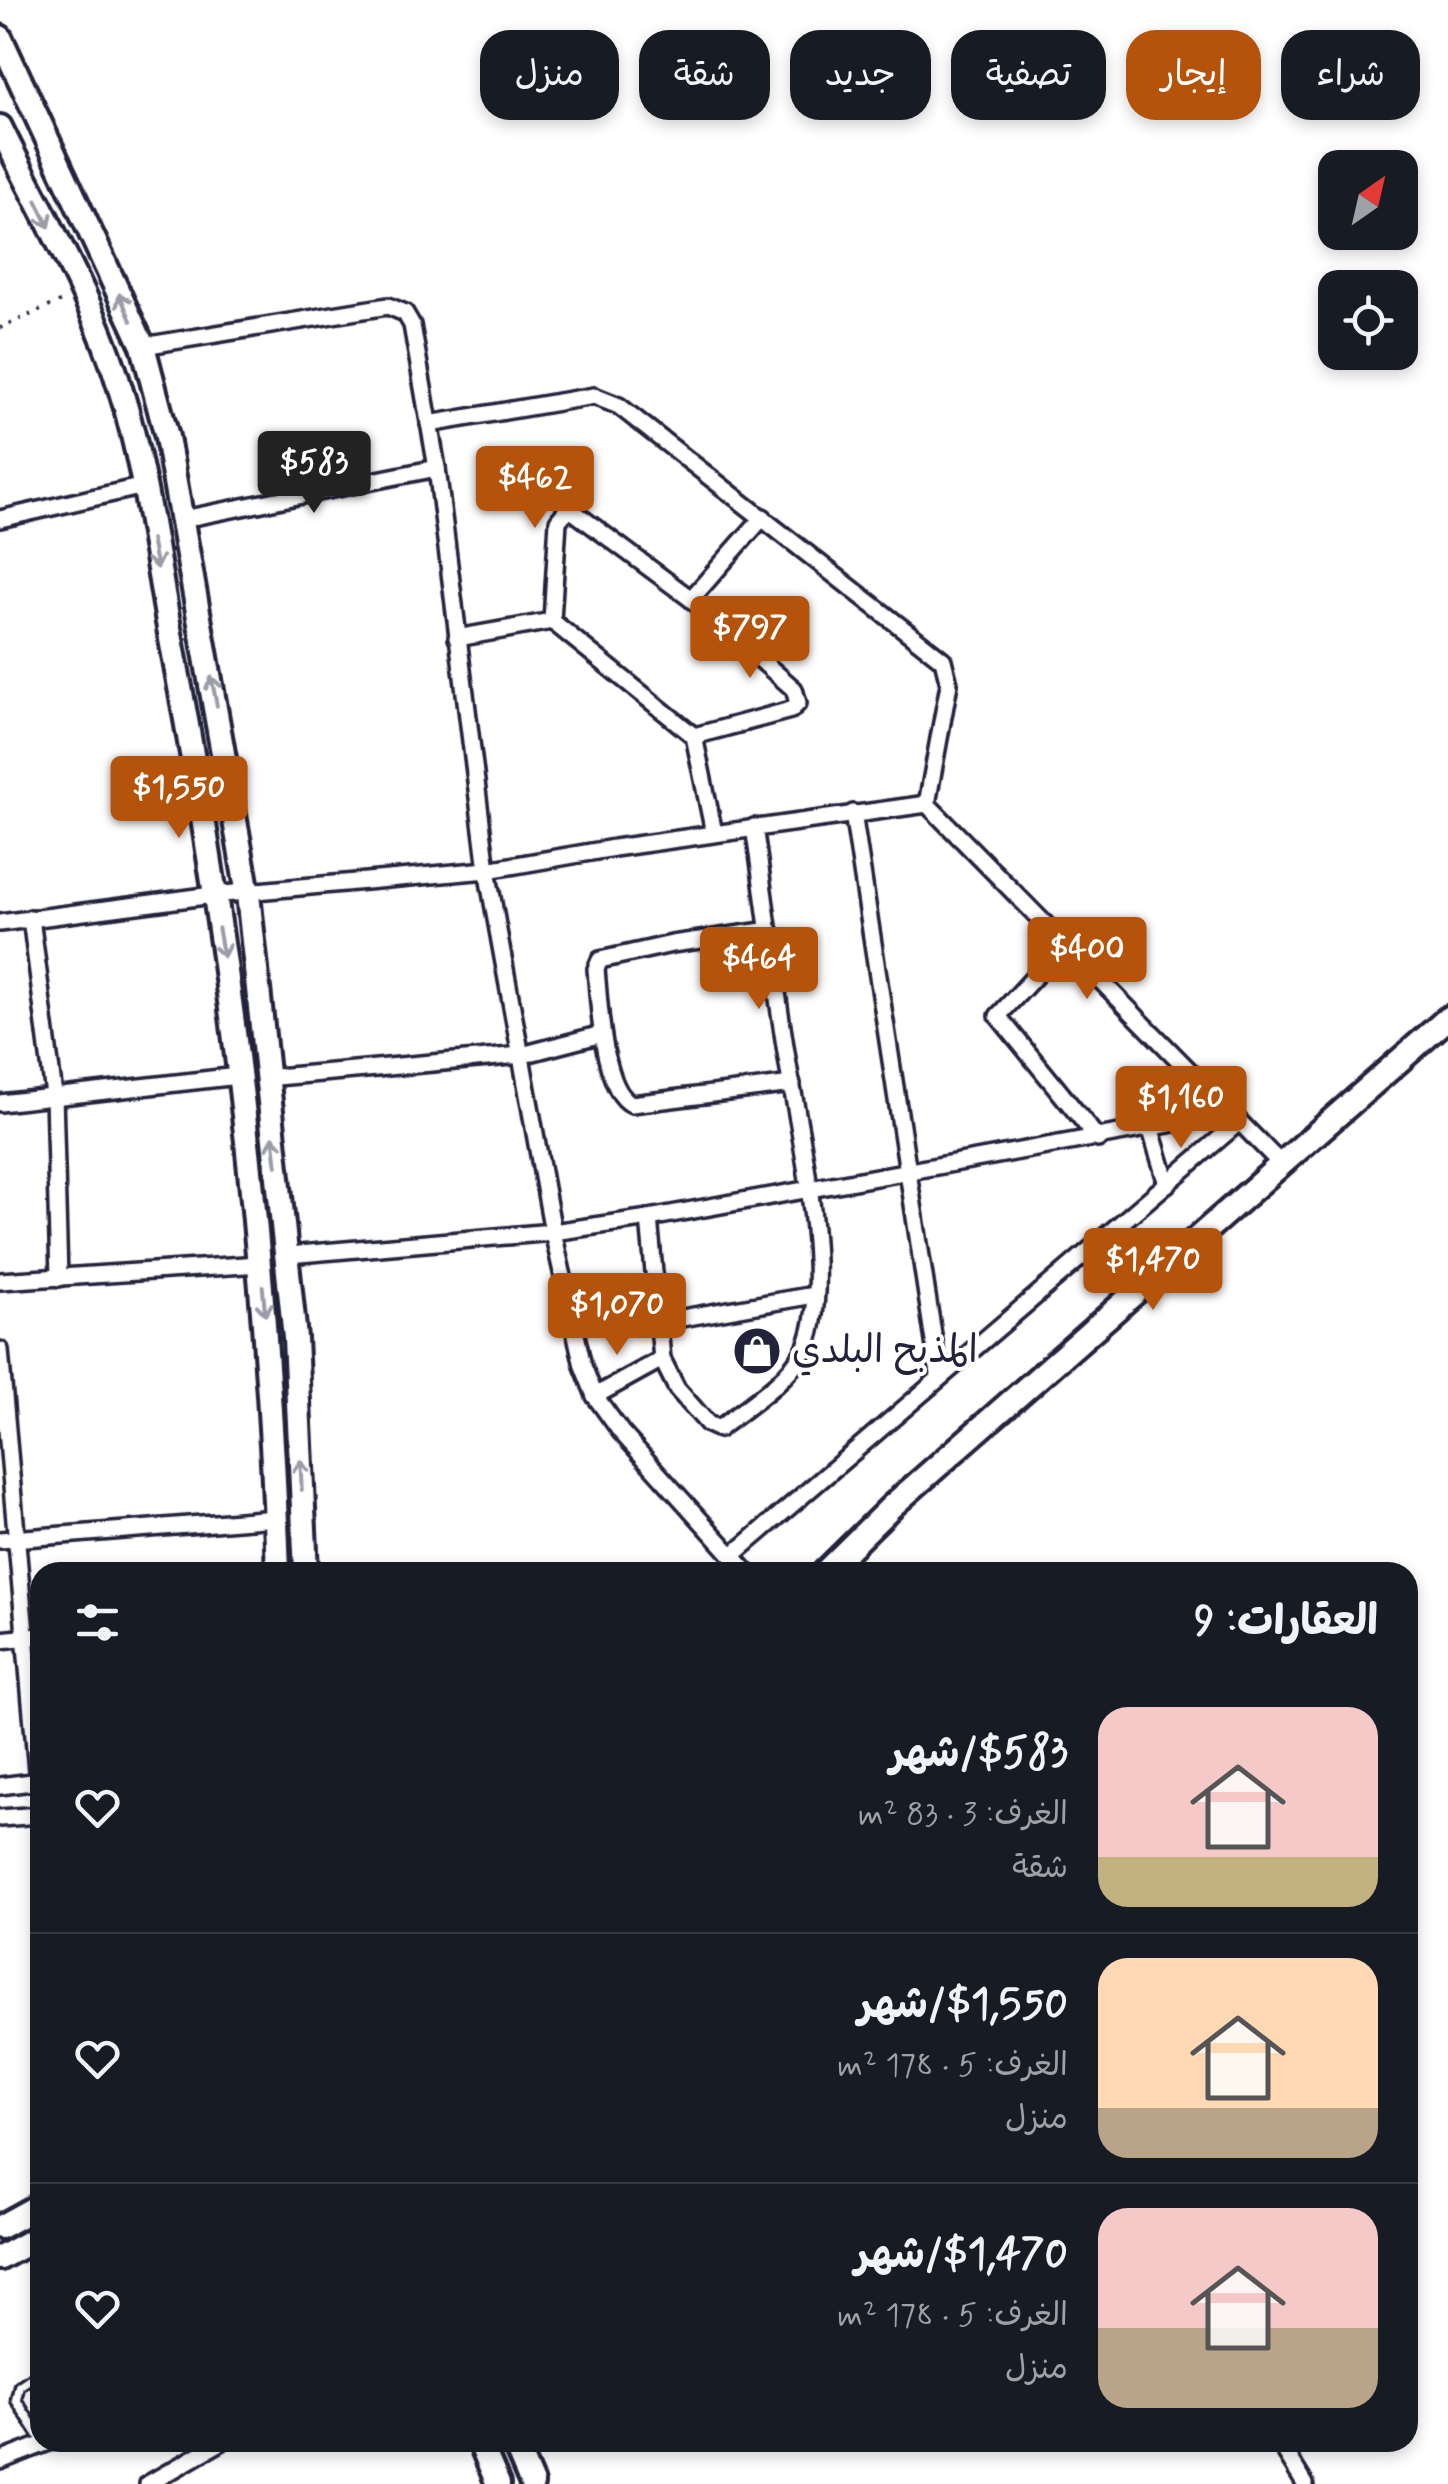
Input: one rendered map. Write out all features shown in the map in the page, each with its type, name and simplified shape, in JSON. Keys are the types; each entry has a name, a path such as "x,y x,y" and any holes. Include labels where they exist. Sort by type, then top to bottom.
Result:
{"street":[{"path":"0,38 144,346 182,520 248,894 264,1078 288,1255 305,1562"},
{"path":"0,127 81,292 120,388 144,486 194,760 238,1076 260,1264 278,1562"},
{"path":"144,346 397,308 412,324 437,468 487,870 554,1232 583,1366 595,1396 621,1432 739,1562"},
{"path":"430,424 585,397 606,398 763,517 948,667 950,684 927,804"},
{"path":"182,520 437,468"},
{"path":"0,519 144,486"},
{"path":"552,620 558,521 566,511 574,512 690,599 794,690 798,703 792,710 694,736"},
{"path":"690,599 763,517"},
{"path":"457,638 552,620 694,736 714,832"},
{"path":"0,921 213,895 487,870 714,832 927,804"},
{"path":"927,804 1282,1166"},
{"path":"853,814 939,1374"},
{"path":"649,1218 662,1359 677,1388 708,1424 719,1429 794,1366 811,1331 814,1295 804,1135 792,1084 754,827"},
{"path":"31,918 54,1095 59,1278"},
{"path":"770,930 672,944 600,960 596,969 602,1034 619,1094 632,1104 792,1084"},
{"path":"1063,946 998,1016 1098,1139"},
{"path":"835,1562 892,1506 1448,1018"},
{"path":"264,1078 522,1055 602,1034"},
{"path":"0,1102 238,1076"},
{"path":"288,1255 554,1232 1234,1117"},
{"path":"733,1555 939,1374 1167,1184 1234,1117"},
{"path":"1151,1130 1167,1184"},
{"path":"0,1282 260,1264"},
{"path":"659,1322 814,1295"},
{"path":"0,1350 8,1539 30,1621"},
{"path":"595,1396 662,1359"},
{"path":"8,1539 276,1518"},
{"path":"0,1640 30,1636"},
{"path":"0,1786 30,1782"},
{"path":"0,1818 30,1816"},
{"path":"0,2227 30,2210"},
{"path":"0,2258 30,2242"},
{"path":"0,2461 30,2448"},
{"path":"148,2484 203,2452"},
{"path":"484,2452 498,2484"},
{"path":"518,2452 532,2484"},
{"path":"1284,2452 1305,2484"}],"lane":[{"path":"30,2381 16,2393 18,2407 30,2423"}],"path":[{"path":"0,328 81,292"}],"place":[{"name":"المذبح البلدي","path":"757,1351"}]}
